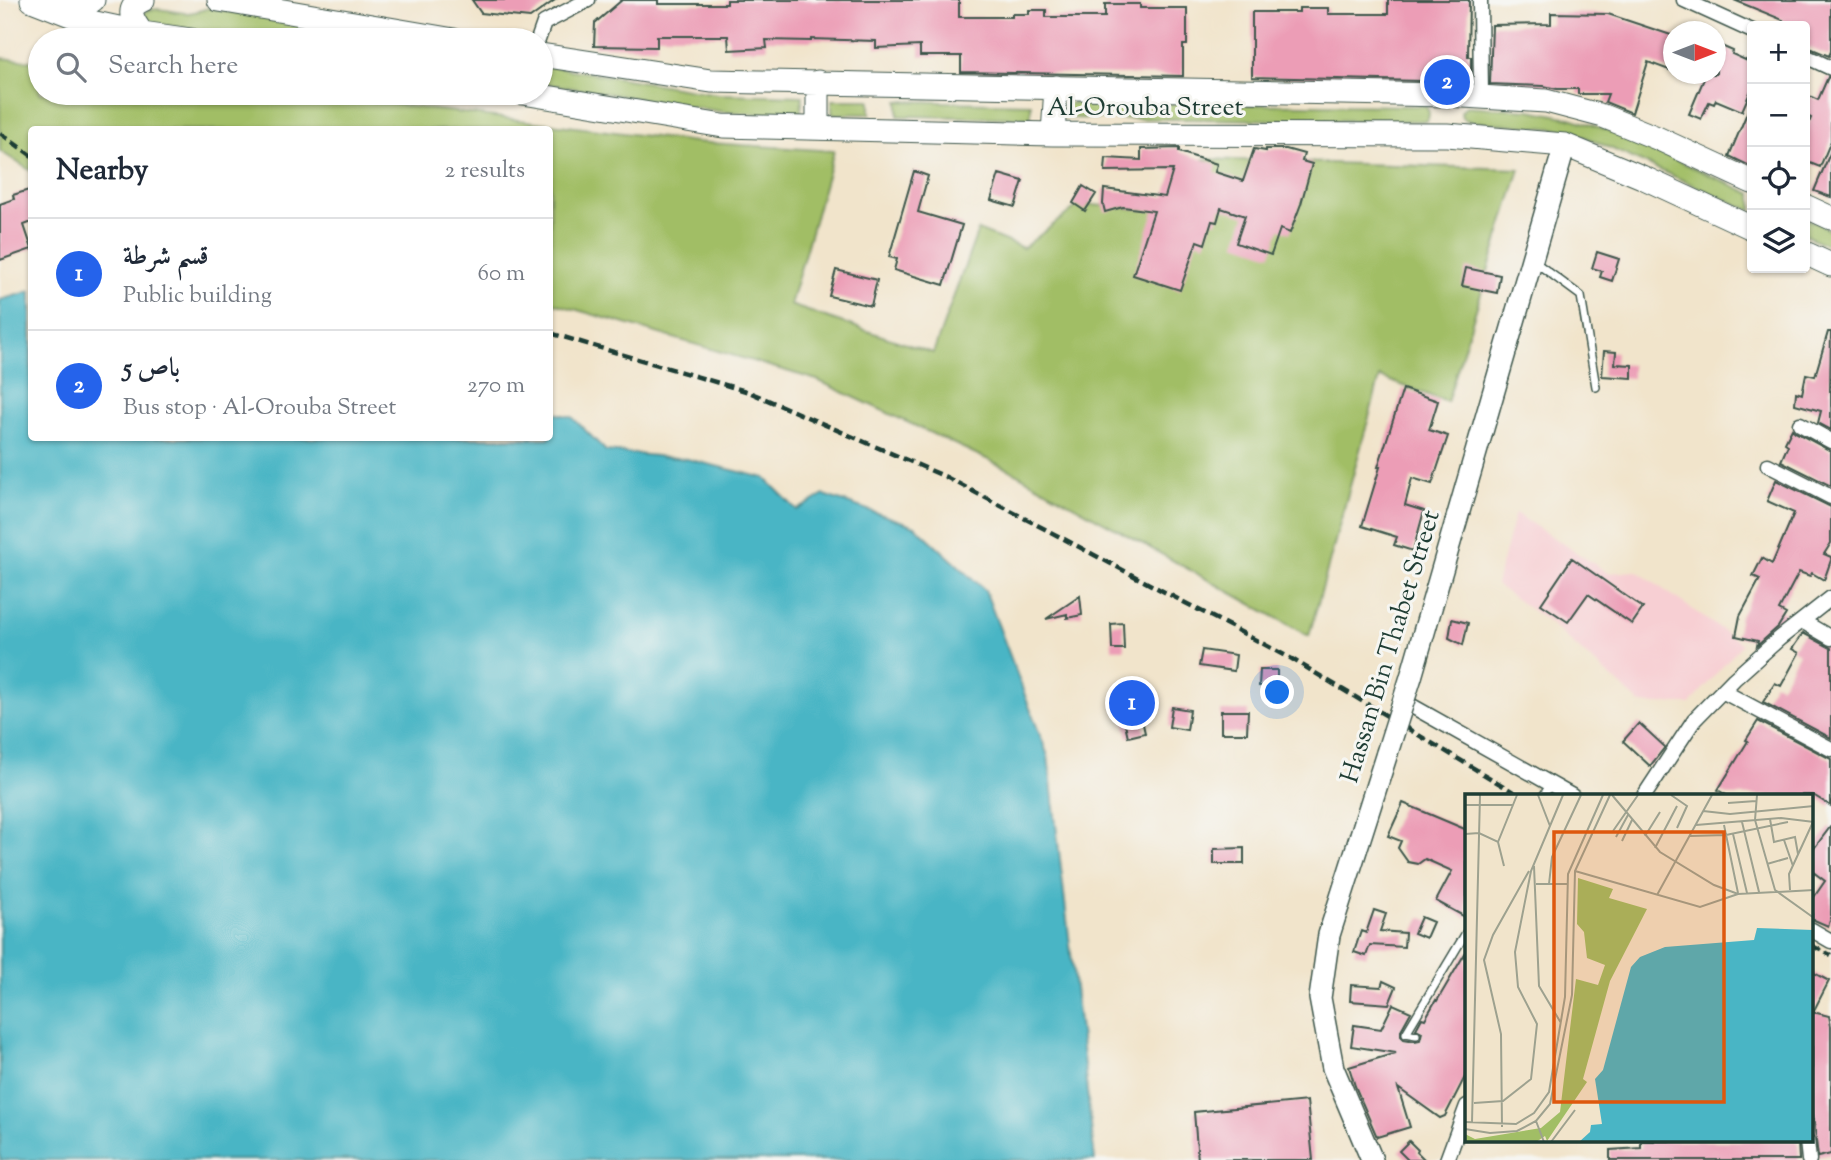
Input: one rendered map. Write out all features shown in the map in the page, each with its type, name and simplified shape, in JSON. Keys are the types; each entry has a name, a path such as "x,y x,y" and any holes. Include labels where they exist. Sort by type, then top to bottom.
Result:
{"main road":[{"path":"37,2 84,5 93,0"},
{"path":"138,28 132,20 132,10 143,0"},
{"path":"219,0 384,28"},
{"path":"37,2 86,21 119,28"},
{"name":"Al-Orouba Street","path":"553,57 711,81 1447,95 1546,101 1603,116 1747,180"},
{"path":"818,82 818,127"},
{"path":"1053,134 1056,87"},
{"path":"1447,95 1447,135"},
{"name":"Al-Orouba Street","path":"553,98 723,125 1053,134 1447,135 1565,145 1747,226"},
{"path":"1810,208 1831,218"},
{"path":"1810,255 1831,265"}],"street":[{"path":"542,28 544,23 588,0"},
{"path":"1480,0 1481,97"},
{"path":"1684,0 1747,29"},
{"path":"1810,58 1831,68"},
{"name":"Hassan Bin Thabet Street","path":"1372,1160 1333,1068 1320,998 1329,935 1411,677 1565,145"},
{"path":"1800,424 1831,441"},
{"path":"1768,465 1831,497"},
{"path":"1645,794 1693,720 1780,638 1831,598"},
{"path":"1802,621 1831,638"},
{"path":"1722,691 1831,749"},
{"path":"1403,701 1547,790 1564,794"},
{"path":"1814,931 1831,941"},
{"path":"1447,1160 1465,1111"},
{"path":"1807,1142 1809,1160"}],"lane":[{"path":"1532,260 1581,296 1596,387"},
{"path":"1416,1035 1406,1033 1465,934"}],"shaded area":[{"path":"1515,513 1608,573 1637,571 1742,644 1690,704 1641,704 1547,621 1496,585"}],"green space":[{"path":"209,8 326,28 183,28 154,24 143,19 143,14 153,10 195,12"},
{"path":"0,58 28,61 28,105 400,105 695,142 834,151 790,305 933,353 978,230 1023,248 1080,204 1155,210 1204,159 1520,169 1447,402 1380,377 1309,636 1008,469 817,380 553,303 553,126 28,126 28,169 0,151"},
{"path":"553,67 718,94 803,96 800,116 724,112 553,85"},
{"path":"832,100 870,100 870,114 832,114"},
{"path":"898,101 1031,104 1031,118 898,116"},
{"path":"1065,103 1425,106 1429,114 1427,121 1064,118"},
{"path":"1466,106 1530,110 1570,118 1614,132 1747,192 1747,209 1583,136 1559,129 1469,121 1462,118 1461,112"},
{"path":"1810,220 1831,230 1831,247 1810,237"}],"water":[{"path":"28,292 28,441 553,441 553,413 572,417 606,451 687,459 765,478 797,510 824,495 915,526 985,590 1048,756 1095,1160 0,1160 0,300"}],"building":[{"path":"472,0 555,0 530,18 481,13"},
{"path":"622,0 658,0 658,4 727,4 727,0 959,0 959,17 1012,17 1012,14 1029,14 1029,10 1046,10 1046,17 1105,17 1105,4 1140,4 1140,8 1187,8 1187,45 1183,45 1183,76 961,72 961,56 920,56 920,46 876,48 876,41 766,40 767,48 729,50 728,36 657,36 657,47 594,46 595,23"},
{"path":"1388,0 1469,0 1468,57 1471,57 1471,78 1423,78 1423,81 1252,77 1252,12 1299,12 1299,8 1328,8 1328,14 1388,14"},
{"path":"1734,0 1831,0 1829,56 1810,48 1810,21 1783,20"},
{"path":"1551,13 1608,14 1663,32 1663,68 1648,62 1632,113 1605,102 1608,94 1578,94 1578,89 1544,86 1490,84 1492,25 1551,24"},
{"path":"1726,48 1747,61 1747,100 1742,111 1716,100 1714,104 1709,102 1701,119 1689,114 1702,84 1726,84"},
{"path":"1828,77 1831,78 1831,141 1820,167 1810,163 1810,96 1818,100"},
{"path":"1747,113 1747,165 1729,156"},
{"path":"1179,148 1179,152 1217,164 1215,172 1243,181 1254,149 1286,149 1304,154 1302,161 1312,164 1290,233 1280,229 1271,255 1236,243 1245,216 1221,208 1217,222 1212,221 1205,244 1197,241 1180,290 1133,275 1154,211 1123,207 1105,212 1103,204 1104,189 1165,197 1173,170 1105,171 1106,158 1141,160 1141,149"},
{"path":"1831,151 1831,197 1814,191"},
{"path":"914,171 928,176 918,212 962,225 944,285 894,270 897,259 889,257"},
{"path":"999,174 1023,181 1015,207 991,200"},
{"path":"1083,186 1096,194 1085,211 1073,203"},
{"path":"28,190 28,224 24,225 28,250 0,260 0,204 14,199 13,195"},
{"path":"1597,252 1619,259 1612,281 1600,277 1602,271 1592,268"},
{"path":"1466,268 1500,275 1497,293 1462,286"},
{"path":"836,270 877,280 871,306 829,296"},
{"path":"1828,332 1831,332 1831,430 1818,423 1821,411 1795,404 1796,392 1802,394 1806,374 1815,376"},
{"path":"1604,351 1616,352 1615,364 1632,365 1632,378 1602,376"},
{"path":"1403,389 1438,401 1429,430 1448,436 1432,484 1412,478 1405,505 1424,511 1413,551 1394,545 1397,537 1362,526"},
{"path":"1792,429 1831,451 1831,486 1781,461"},
{"path":"1776,480 1831,507 1831,543 1824,554 1831,557 1831,560 1824,580 1812,573 1810,576 1799,572 1779,610 1786,614 1778,627 1757,646 1758,641 1736,636 1740,616 1760,579 1753,576 1762,558 1772,564 1794,513 1767,501"},
{"path":"1572,558 1643,608 1632,624 1588,594 1568,622 1541,604"},
{"path":"1080,596 1082,615 1067,618 1067,614 1046,619"},
{"path":"1452,619 1468,623 1463,645 1449,638"},
{"path":"1123,623 1124,649 1112,649 1111,624"},
{"path":"1803,633 1831,648 1831,738 1763,702 1775,683 1781,686 1799,653 1792,649"},
{"path":"1202,650 1236,655 1234,671 1199,666"},
{"path":"1260,670 1277,670 1277,686 1259,686"},
{"path":"1139,707 1145,733 1128,737 1122,710"},
{"path":"1172,707 1190,710 1187,730 1169,727"},
{"path":"1221,711 1248,711 1247,733 1221,733"},
{"path":"1758,721 1831,759 1831,806 1814,794 1725,794 1718,790 1748,741 1746,740"},
{"path":"1639,723 1665,747 1650,766 1623,741"},
{"path":"1403,803 1465,829 1465,917 1436,901 1452,871 1425,859 1418,864 1408,862 1398,848 1401,841 1388,836"},
{"path":"1831,826 1831,918 1828,926 1814,920 1814,897 1825,881 1814,873 1814,848"},
{"path":"1244,848 1244,864 1214,864 1214,849"},
{"path":"1374,910 1386,914 1380,931 1405,933 1404,947 1370,945 1366,956 1354,952 1361,931 1366,933"},
{"path":"1421,917 1433,922 1426,938 1414,933"},
{"path":"1465,953 1465,1077 1445,1116 1440,1118 1398,1088 1410,1127 1377,1137 1349,1067 1396,1053 1351,1046 1354,1025 1381,1029 1393,1004 1411,1012 1401,1030 1401,1036 1404,1039 1420,1040 1422,1032 1416,1029 1437,1001"},
{"path":"1814,973 1829,981 1814,1010"},
{"path":"1383,981 1396,987 1389,1004 1350,1001 1351,985 1381,987"},
{"path":"1814,1012 1829,1016 1831,1026 1831,1154 1818,1157 1814,1123"},
{"path":"1307,1101 1313,1160 1198,1160 1194,1112"},
{"path":"1409,1141 1425,1160 1408,1160 1399,1151"},
{"path":"1641,1142 1798,1142 1799,1160 1610,1160 1610,1150 1641,1148"}],"railway":[{"path":"0,133 28,153"},
{"path":"553,334 749,392 946,477 1292,659 1517,794"},
{"path":"1814,947 1831,955"}],"place":[{"name":"باص 5","path":"1447,82"},
{"name":"قسم شرطة","path":"1132,703"}]}
